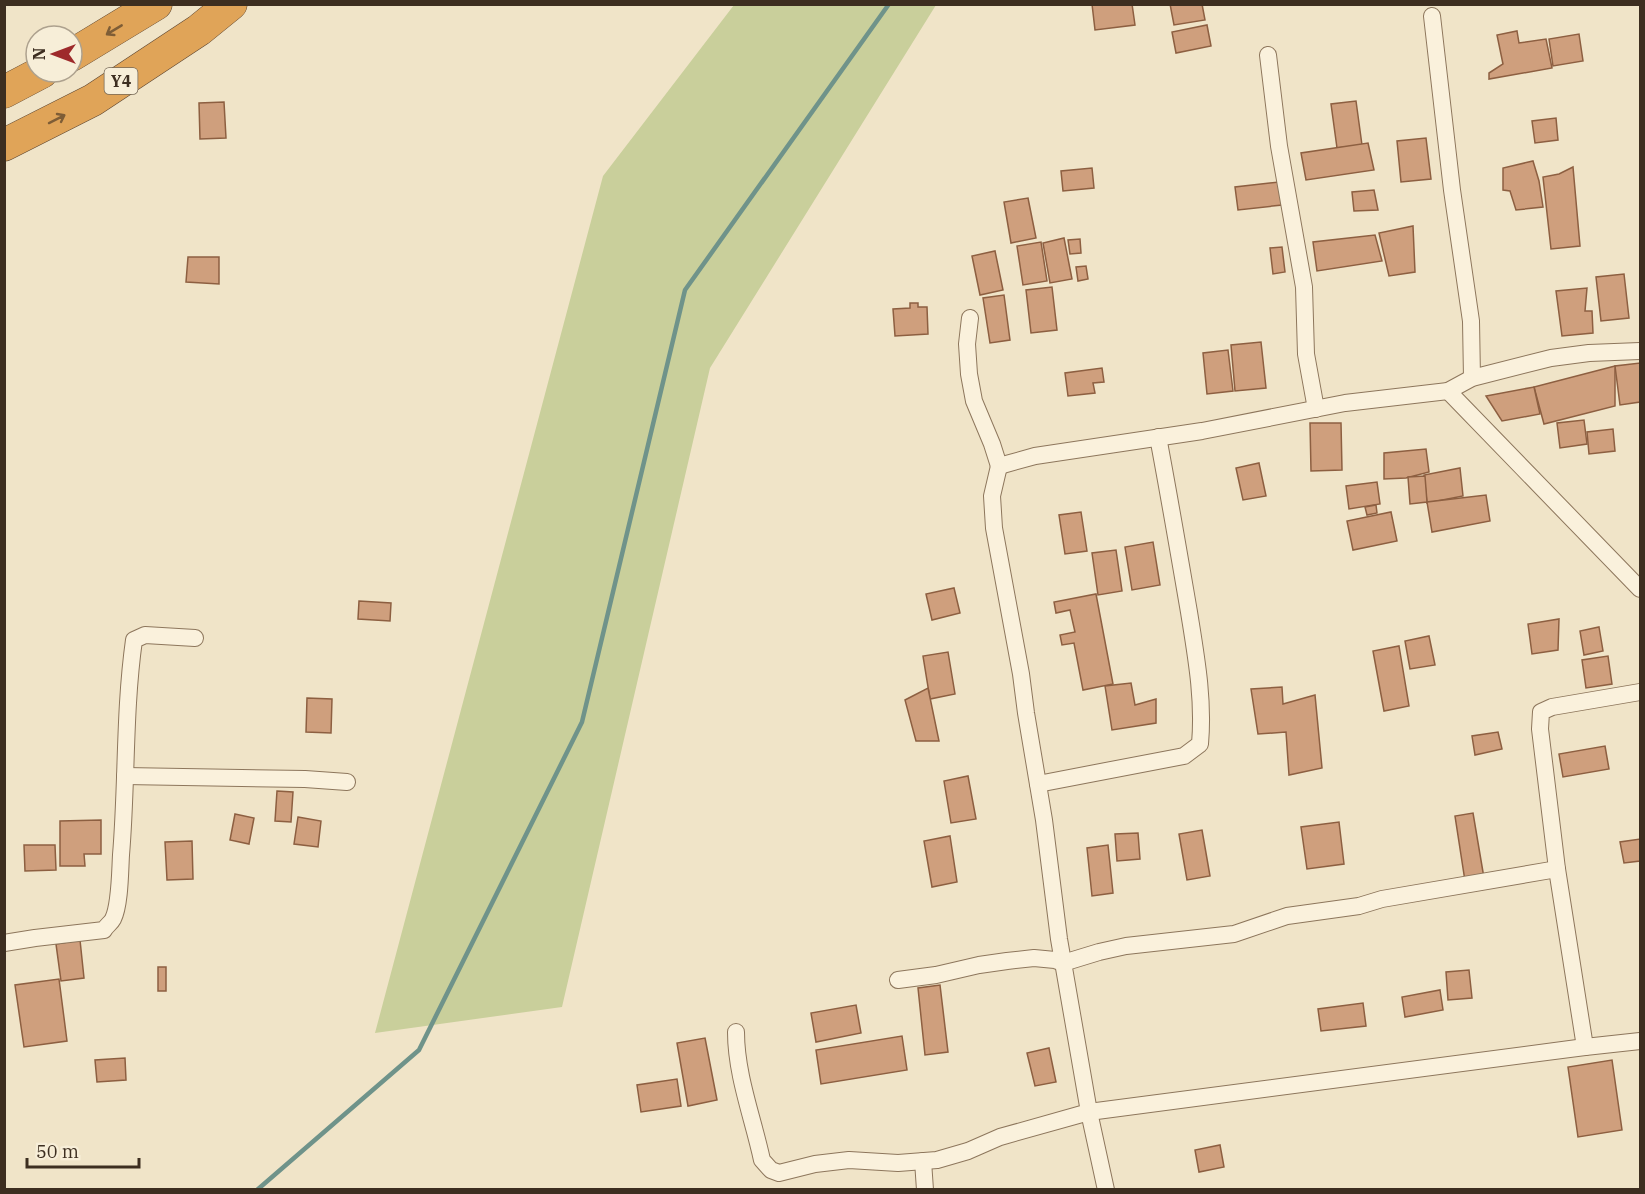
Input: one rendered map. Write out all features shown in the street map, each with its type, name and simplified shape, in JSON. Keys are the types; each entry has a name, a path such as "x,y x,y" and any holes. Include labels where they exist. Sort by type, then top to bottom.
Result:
{"highway":[{"path":"84,48 156,4"},
{"name":"Y4","path":"4,145 93,100 199,30 231,4"},
{"path":"4,92 24,81"}],"street":[{"path":"1432,15 1452,190 1471,321 1472,378"},
{"path":"1268,55 1279,146 1304,287 1306,354 1316,409"},
{"path":"970,318 969,374 974,401 999,466 992,496 994,528 1021,674 1063,963 1089,1112 1106,1190"},
{"path":"999,466 1035,456 1202,431 1344,403 1448,391 1472,378 1551,358 1589,353 1641,351"},
{"path":"1448,391 1641,589"},
{"path":"1038,784 1184,756 1200,744 1202,720 1200,683 1158,437"},
{"path":"4,943 104,930 113,919 118,897 134,639 145,635 195,638"},
{"path":"1585,1047 1557,869 1540,729 1541,712 1552,707 1641,692"},
{"path":"125,776 304,779 347,782"},
{"path":"898,980 1025,959 1055,960 1063,963 1126,946 1234,933 1287,916 1359,906 1382,899 1557,869"},
{"path":"736,1032 742,1081 762,1160 771,1170 779,1173 815,1164 849,1160 898,1163 937,1160 1000,1137 1089,1112 1641,1041"},
{"path":"923,1161 925,1190"}],"green space":[{"path":"734,5 936,5 710,368 562,1007 375,1033 603,176"}],"building":[{"path":"1092,4 1132,4 1135,25 1095,30"},
{"path":"1170,4 1202,4 1205,20 1174,25"},
{"path":"1207,25 1211,46 1176,53 1172,32"},
{"path":"1517,31 1519,43 1546,39 1552,68 1489,79 1489,73 1503,64 1497,35"},
{"path":"1579,34 1583,61 1553,66 1549,39"},
{"path":"1356,101 1362,145 1337,148 1331,104"},
{"path":"224,102 226,138 200,139 199,103"},
{"path":"1556,118 1558,140 1535,143 1532,121"},
{"path":"1426,138 1431,179 1401,182 1397,141"},
{"path":"1368,143 1374,170 1306,180 1301,153"},
{"path":"1533,161 1543,207 1516,210 1510,191 1503,190 1503,168"},
{"path":"1573,167 1580,246 1551,249 1543,177 1559,174"},
{"path":"1092,168 1094,188 1063,191 1061,171"},
{"path":"1279,182 1282,205 1238,210 1235,187"},
{"path":"1374,190 1378,210 1354,211 1352,192"},
{"path":"1028,198 1036,238 1011,243 1004,202"},
{"path":"1413,226 1415,272 1389,276 1379,233"},
{"path":"1375,235 1382,261 1317,271 1313,242"},
{"path":"1064,238 1072,279 1050,283 1043,243"},
{"path":"1080,239 1081,253 1070,254 1068,240"},
{"path":"1041,242 1047,281 1023,285 1017,246"},
{"path":"1282,247 1285,272 1273,274 1270,248"},
{"path":"995,251 1003,290 980,295 972,256"},
{"path":"188,257 219,257 219,284 186,282"},
{"path":"1086,266 1088,279 1078,281 1076,267"},
{"path":"1624,274 1629,318 1601,321 1596,277"},
{"path":"1052,287 1057,330 1031,333 1026,290"},
{"path":"1587,288 1585,311 1592,311 1593,333 1562,336 1556,291"},
{"path":"1004,295 1010,340 990,343 983,298"},
{"path":"910,303 918,303 918,307 927,307 928,334 895,336 893,309 910,308"},
{"path":"1261,342 1266,388 1235,391 1231,345"},
{"path":"1228,350 1233,391 1207,394 1203,353"},
{"path":"1640,363 1640,402 1620,405 1615,366"},
{"path":"1615,366 1615,406 1544,424 1534,387"},
{"path":"1102,368 1104,382 1093,383 1095,393 1068,396 1065,373"},
{"path":"1534,387 1540,414 1502,421 1486,396"},
{"path":"1584,420 1587,444 1560,448 1557,423"},
{"path":"1310,423 1341,423 1342,470 1311,471"},
{"path":"1613,429 1615,451 1589,454 1587,432"},
{"path":"1426,449 1429,472 1406,478 1384,479 1384,453"},
{"path":"1259,463 1266,496 1243,500 1236,468"},
{"path":"1460,468 1463,496 1427,503 1424,475"},
{"path":"1425,476 1427,502 1410,504 1408,477"},
{"path":"1377,482 1380,504 1349,509 1346,486"},
{"path":"1486,495 1490,521 1432,532 1427,502"},
{"path":"1376,505 1377,513 1367,515 1365,507"},
{"path":"1081,512 1087,551 1065,554 1059,515"},
{"path":"1391,512 1397,541 1353,550 1347,521"},
{"path":"1153,542 1160,585 1132,590 1125,547"},
{"path":"1116,550 1122,591 1098,595 1092,553"},
{"path":"954,588 960,613 932,620 926,594"},
{"path":"1096,594 1113,684 1083,690 1074,643 1062,645 1060,635 1075,632 1070,610 1056,613 1054,602"},
{"path":"359,601 391,603 390,621 358,619"},
{"path":"1559,619 1558,650 1532,654 1528,624"},
{"path":"1599,627 1603,651 1584,655 1580,631"},
{"path":"1429,636 1435,665 1410,669 1405,641"},
{"path":"1399,646 1409,706 1384,711 1373,651"},
{"path":"948,652 955,694 930,699 923,656"},
{"path":"1608,656 1612,684 1586,688 1582,660"},
{"path":"1131,683 1135,705 1156,699 1156,723 1112,730 1105,686"},
{"path":"1282,687 1283,704 1315,695 1322,768 1289,775 1286,732 1258,734 1251,689"},
{"path":"928,688 939,741 916,741 905,700"},
{"path":"307,698 332,699 331,733 306,732"},
{"path":"1498,732 1502,749 1475,755 1472,736"},
{"path":"1605,746 1609,769 1563,777 1559,754"},
{"path":"968,776 976,819 951,823 944,781"},
{"path":"277,791 293,792 291,822 275,821"},
{"path":"1473,813 1484,878 1465,881 1455,816"},
{"path":"235,814 254,818 249,844 230,840"},
{"path":"298,817 321,821 318,847 294,844"},
{"path":"101,820 101,854 84,854 85,866 60,866 60,821"},
{"path":"1339,822 1344,864 1307,869 1301,827"},
{"path":"1202,830 1210,876 1187,880 1179,834"},
{"path":"1138,833 1140,859 1117,861 1115,834"},
{"path":"950,836 957,882 932,887 924,841"},
{"path":"1640,839 1640,861 1624,863 1620,842"},
{"path":"192,841 193,879 167,880 165,842"},
{"path":"24,845 55,845 56,870 25,871"},
{"path":"1108,845 1113,893 1092,896 1087,848"},
{"path":"80,940 84,978 61,981 56,944"},
{"path":"158,967 166,967 166,991 158,991"},
{"path":"1469,970 1472,998 1448,1000 1446,972"},
{"path":"59,979 67,1041 24,1047 15,985"},
{"path":"940,985 948,1052 925,1055 918,988"},
{"path":"1440,990 1443,1010 1405,1017 1402,997"},
{"path":"1363,1003 1366,1026 1321,1031 1318,1009"},
{"path":"856,1005 861,1033 816,1042 811,1013"},
{"path":"902,1036 907,1070 821,1084 816,1050"},
{"path":"705,1038 717,1100 688,1106 677,1043"},
{"path":"1049,1048 1056,1082 1035,1086 1027,1053"},
{"path":"125,1058 126,1080 97,1082 95,1060"},
{"path":"1612,1060 1622,1130 1578,1137 1568,1067"},
{"path":"677,1079 681,1106 641,1112 637,1085"},
{"path":"1220,1145 1224,1167 1199,1172 1195,1150"}],"waterway":[{"path":"257,1190 419,1050 582,722 685,290 889,4"}]}
